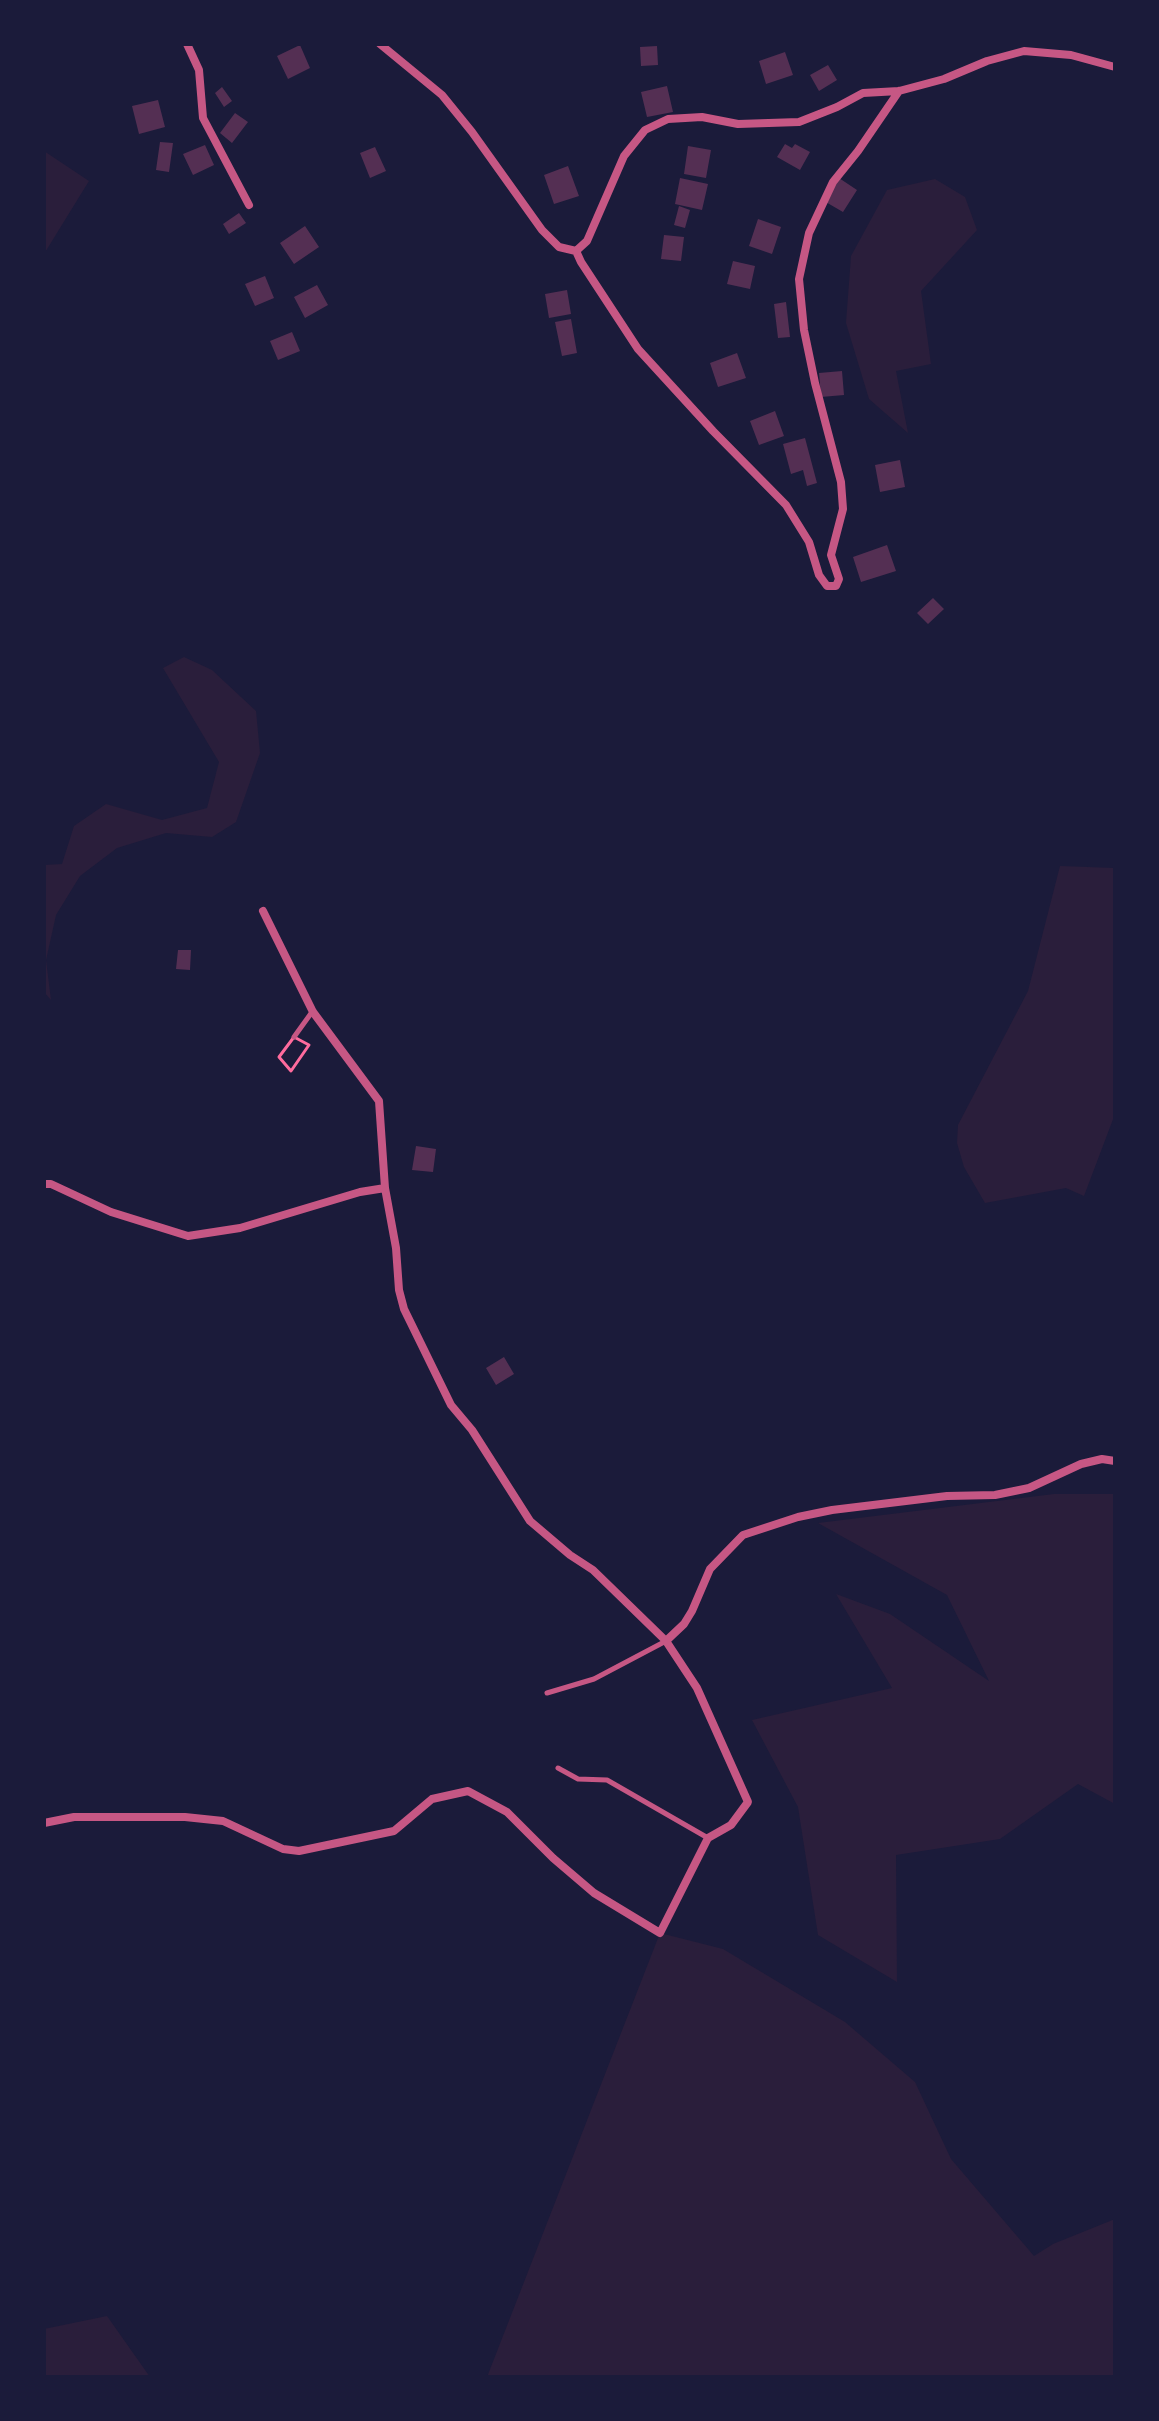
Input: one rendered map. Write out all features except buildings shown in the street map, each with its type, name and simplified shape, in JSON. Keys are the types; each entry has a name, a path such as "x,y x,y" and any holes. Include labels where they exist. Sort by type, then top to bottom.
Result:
{"street":[{"path":"187,44 199,70 203,118 249,205"},
{"path":"380,44 442,95 542,230 559,247 576,251"},
{"path":"576,251 587,241 624,156 645,130 668,119 702,117 738,124 799,122 863,93 899,91 944,79 1039,44"},
{"path":"1024,51 1071,55 1115,67"},
{"path":"576,251 638,349 786,505 809,542 819,575 827,586 836,586 839,579 831,555 843,509 841,482 804,330 799,279 809,233 833,182 899,91"},
{"path":"44,1823 74,1817 210,1819 223,1821 283,1849 299,1851 394,1831 432,1799 468,1791 507,1812 594,1893 660,1933 708,1838 731,1825 748,1802 697,1688 666,1641 593,1570 530,1521 472,1430 451,1405 404,1309 399,1290 396,1248 385,1188 379,1101 313,1012 263,911"},
{"path":"44,1184 51,1184 111,1212 188,1236 240,1228 360,1192 385,1188"},
{"path":"666,1641 684,1624 692,1611 710,1569 743,1535 798,1517 832,1510 947,1496 995,1495 1029,1488 1081,1464 1102,1459 1115,1461"}],"lane":[{"path":"294,1037 313,1012"},
{"path":"547,1693 594,1679 666,1641"},
{"path":"558,1768 578,1779 607,1780 708,1838"}],"path":[{"path":"294,1037 309,1045 291,1071 279,1057 294,1037"}],"shaded area":[{"path":"44,151 89,181 44,254"},
{"path":"935,179 965,197 977,230 921,291 931,364 896,371 908,433 869,399 846,323 851,256 887,190"},
{"path":"184,657 212,670 256,711 260,753 236,822 212,837 166,833 117,848 80,876 56,915 46,960 51,1000 44,992 44,865 62,864 74,826 106,804 162,820 207,808 219,762 163,668"},
{"path":"1060,866 1115,868 1115,1114 1084,1196 1066,1188 985,1203 964,1167 957,1143 958,1125 1028,991"},
{"path":"1054,1494 1115,1494 1115,1804 1078,1784 1000,1839 896,1855 897,1982 818,1935 798,1807 752,1720 892,1688 836,1594 890,1614 989,1681 947,1595 818,1523"},
{"path":"660,1933 723,1949 845,2022 915,2082 951,2159 1034,2256 1053,2244 1115,2219 1115,2377 487,2377"},
{"path":"107,2316 150,2377 44,2377 44,2329"}]}
